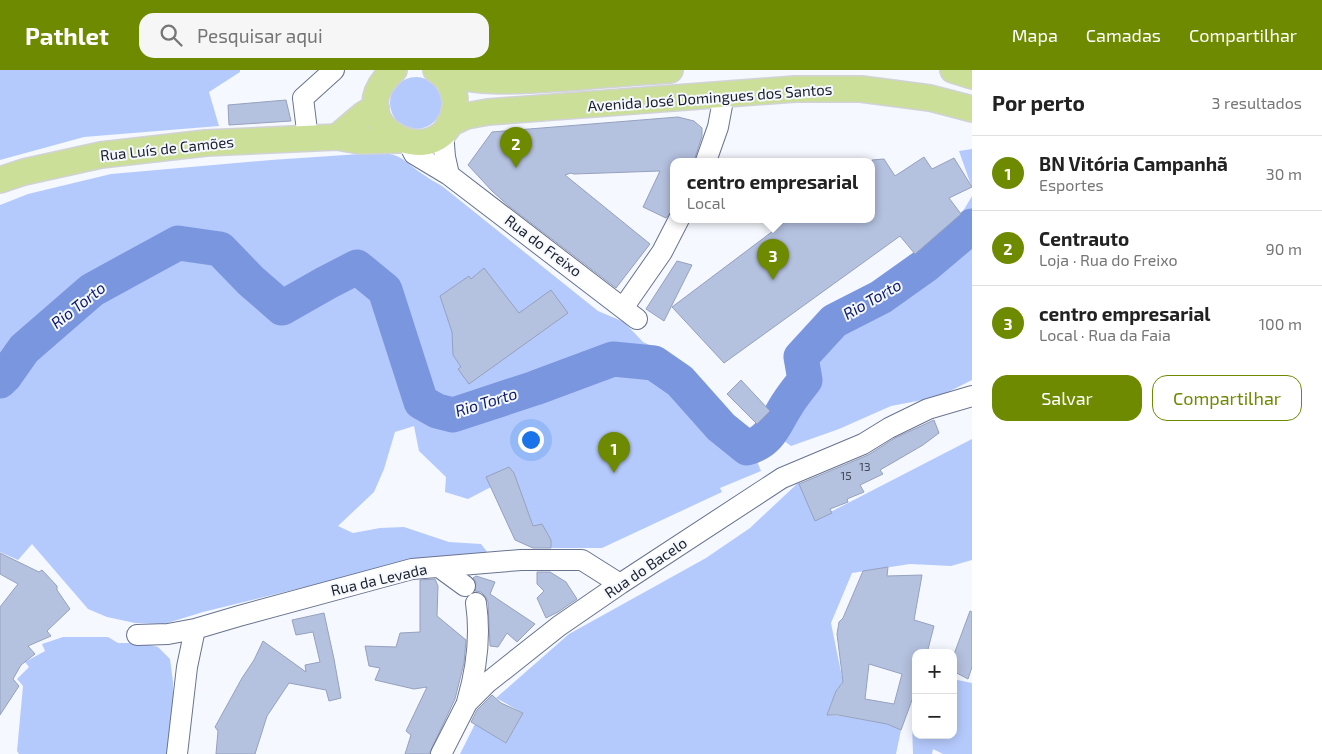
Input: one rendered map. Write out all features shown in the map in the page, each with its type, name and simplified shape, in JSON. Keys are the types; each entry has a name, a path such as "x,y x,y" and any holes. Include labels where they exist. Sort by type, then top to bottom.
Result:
{"main road":[{"name":"Avenida José Domingues dos Santos","path":"438,71 458,78 492,81 529,81 670,70"},
{"path":"953,70 972,76"},
{"path":"438,71 453,90 455,102 454,114 446,128"},
{"path":"337,137 363,116 380,84"},
{"path":"380,84 378,117 383,127 390,134 404,141"},
{"name":"Avenida José Domingues dos Santos","path":"404,141 427,141 436,138 446,128 466,116 488,112 795,89 861,90 930,98 972,109"},
{"name":"Rua Luís de Camões","path":"0,180 24,172 101,155 206,143 337,137 360,141 404,141"}],"street":[{"path":"308,139 303,98 334,70"},
{"path":"707,158 718,128 724,95"},
{"path":"446,128 445,157 449,175"},
{"name":"Rua do Freixo","path":"404,141 414,154 449,175 630,313 677,223"},
{"name":"Rua do Bacelo","path":"441,754 467,704 486,683 525,652 620,584 782,478 863,444 889,428 928,409 972,396"},
{"name":"Rua da Levada","path":"137,635 168,634 195,629 412,569 520,560 582,560 620,584"},
{"path":"439,567 470,594 479,633 475,673 467,704"},
{"path":"177,754 187,667 195,629"}],"shaded area":[{"path":"0,70 240,70 240,72 209,92 219,126 84,137 0,160"},
{"path":"411,77 421,77 435,84 442,98 442,108 435,122 421,129 411,129 401,125 394,118 390,108 390,98 394,88 401,81"},
{"path":"972,149 972,188 959,151"},
{"path":"375,153 396,156 442,186 598,311 624,322 643,342 664,352 746,435 761,471 720,488 722,492 602,548 533,548 515,540 491,487 468,499 445,492 446,477 419,451 414,426 395,432 384,469 374,492 338,526 353,533 380,528 404,527 449,542 481,544 488,553 410,561 203,612 164,624 135,623 107,617 88,609 32,544 18,560 0,552 0,205 28,194 111,174"},
{"path":"972,196 972,380 938,397 891,406 839,429 791,446 762,425 777,406 805,337 832,315 893,279 925,256 927,245 953,228"},
{"path":"972,439 972,560 951,566 910,564 852,573 831,623 843,682 836,691 827,715 887,724 901,730 896,754 460,754 475,724 506,743 523,713 496,698 569,634 706,558 750,528 799,482 815,520"},
{"path":"63,637 108,637 118,643 142,643 158,647 170,659 173,682 173,712 169,754 19,754 17,751 23,686 17,679 29,667 25,662 45,651 42,644"},
{"path":"957,680 972,683 972,754 943,754 933,749 932,754 913,754 912,739 957,739"}],"building":[{"path":"286,100 291,121 229,125 228,105"},
{"path":"678,117 694,121 702,128 702,136 695,158 670,158 670,213 666,218 643,207 660,171 571,173 565,175 650,244 616,288 510,207 468,165 492,132"},
{"path":"924,157 932,169 954,158 972,187 949,198 961,214 915,254 900,236 724,363 672,307 784,223 875,223 875,160 884,159 895,176"},
{"path":"677,261 692,265 664,321 646,309"},
{"path":"484,268 519,313 551,290 568,313 469,384 458,369 461,367 453,355 452,332 440,296 469,276 471,279"},
{"path":"741,380 770,411 757,424 727,394"},
{"path":"934,420 939,433 923,445 880,470 883,474 860,485 864,492 847,499 848,502 830,509 832,513 815,521 799,484 868,455 895,438"},
{"path":"509,467 514,473 533,526 542,524 551,540 551,548 533,548 515,540 486,477"},
{"path":"0,553 39,572 42,570 57,586 57,590 70,609 47,631 51,636 28,646 35,654 21,665 13,679 19,686 0,715 0,607 18,584 0,574"},
{"path":"888,567 887,576 922,575 914,620 934,626 928,649 912,649 912,700 901,730 887,724 838,715 827,715 836,691 843,682 837,634 839,622 843,618 863,571","holes":["869,664 902,674 894,704 865,699"]},
{"path":"537,572 550,572 566,582 577,599 546,618 537,598 544,591 537,584"},
{"path":"476,576 495,582 490,594 535,624 517,642 507,633 498,647 490,646 488,602 481,592 475,591 476,582 473,578"},
{"path":"435,579 438,586 437,616 466,640 464,663 455,699 429,754 405,754 411,735 406,731 427,687 414,689 375,680 380,668 369,666 365,646 396,647 400,633 420,632 420,580"},
{"path":"970,611 972,612 972,667 968,679 957,673 956,649"},
{"path":"324,613 341,698 329,701 326,690 289,683 267,716 255,754 216,754 218,731 215,727 263,641 306,672 305,665 320,662 313,632 296,635 292,620"},
{"path":"492,695 501,703 523,713 506,743 471,722 477,710"}],"waterway":[{"name":"Rio Torto","path":"0,381 24,349 92,290 178,243 220,249 251,281 282,308 357,267 385,290 421,402 437,411 453,415 535,388 613,359 654,363 680,381 721,427 747,448 768,436 805,380 801,357 834,321 881,297 926,265 972,226"}],"place":[{"name":"Centrauto","path":"516,168"},
{"name":"centro empresarial","path":"773,280"},
{"name":"BN Vitória Campanhã","path":"614,473"}]}
